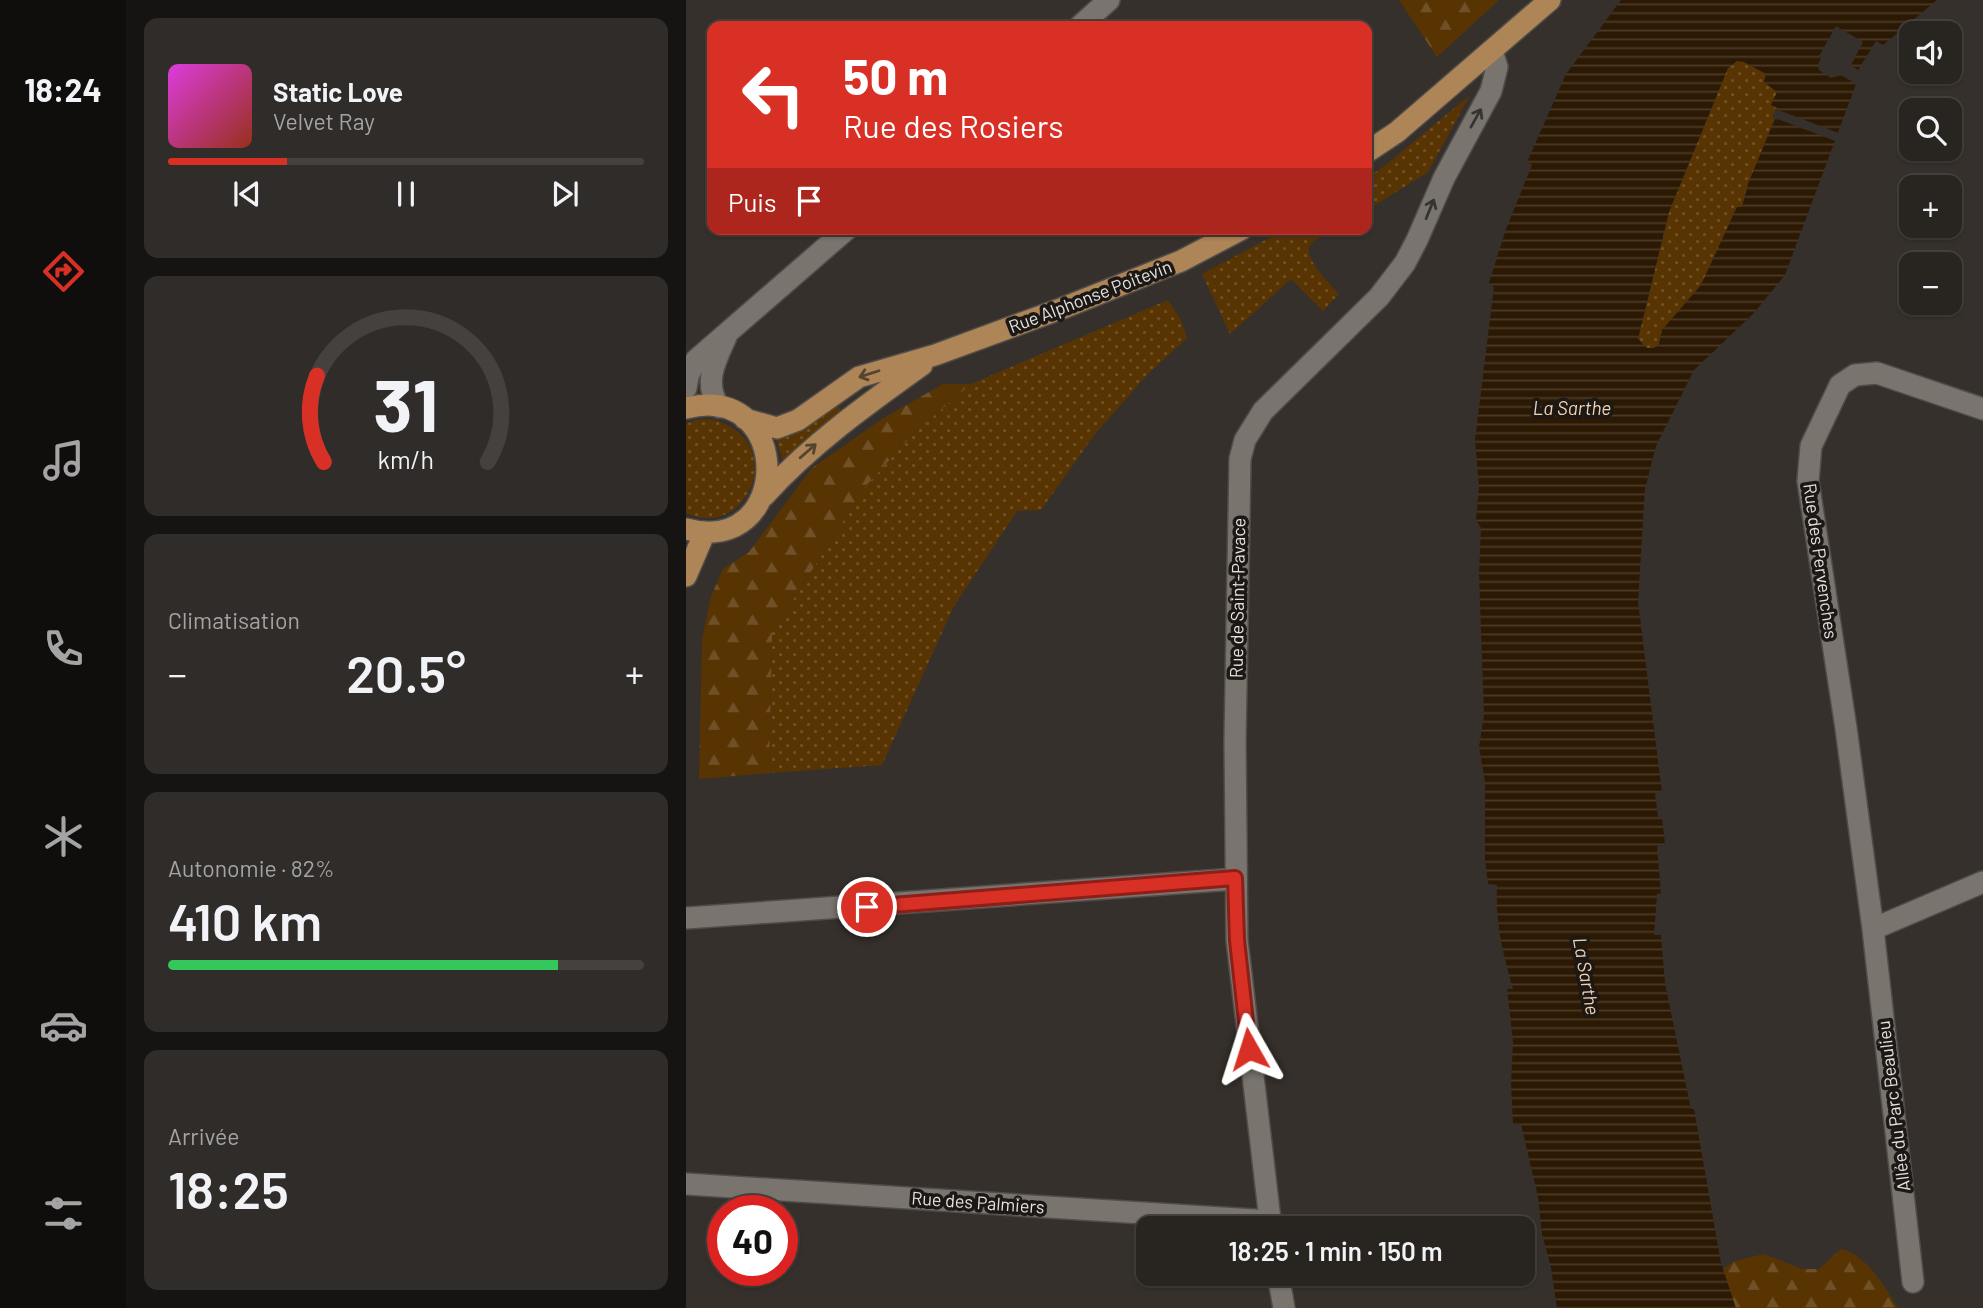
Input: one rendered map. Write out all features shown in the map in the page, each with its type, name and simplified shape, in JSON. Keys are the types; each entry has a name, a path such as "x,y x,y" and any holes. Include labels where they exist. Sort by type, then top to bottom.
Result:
{"main road":[{"path":"1372,149 1397,132 1550,0"},
{"name":"Rue Alphonse Poitevin","path":"719,407 745,419 777,428 798,420 859,377 935,355 1181,261 1231,235"},
{"name":"Rue Alphonse Poitevin","path":"695,531 717,531 738,523 751,513 790,467 824,438 935,355"},
{"path":"686,408 701,405 719,407"},
{"path":"745,419 762,440 768,458 768,480 761,500"},
{"path":"686,576 695,531"}],"street":[{"path":"1086,21 1109,0"},
{"name":"Rue de Saint-Pavace","path":"1269,1216 1237,940 1235,878 1239,474 1245,440 1263,411 1392,282 1417,240 1444,178 1491,91 1497,67 1492,51"},
{"path":"686,388 688,376 696,360 840,235"},
{"path":"719,407 711,395 712,370 729,332"},
{"name":"Rue des Pervenches","path":"1846,728 1808,481 1811,446 1840,385 1855,375 1877,373 1983,409"},
{"name":"Allée du Parc Beaulieu","path":"1846,728 1873,929 1913,1282"},
{"path":"686,918 1235,878"},
{"path":"1873,929 1983,882"},
{"name":"Rue des Palmiers","path":"686,1184 1142,1216"},
{"path":"1280,1286 1284,1308"}],"green space":[{"path":"1399,0 1499,0 1437,57"},
{"path":"1737,61 1766,74 1764,82 1777,92 1779,108 1748,184 1742,207 1737,207 1701,285 1662,330 1659,344 1654,348 1647,348 1638,339 1669,212 1728,68"},
{"path":"1470,95 1428,172 1372,207 1372,174"},
{"path":"1275,235 1325,235 1311,244 1310,255 1318,270 1339,294 1323,311 1291,279 1230,334 1202,274"},
{"path":"1168,300 1181,320 1187,338 1147,375 1095,434 1041,510 1017,511 954,606 882,765 769,773 772,633 865,487 914,433 971,384"},
{"path":"943,384 971,384 914,433 865,487 772,633 769,773 699,779 702,641 710,599 723,569 749,552 812,468 882,419"},
{"path":"837,404 843,413 783,460 775,437"},
{"path":"711,419 735,430 750,446 755,465 752,484 742,501 727,513 708,518 686,513 686,424"},
{"path":"1841,1249 1867,1265 1898,1308 1715,1308 1706,1280 1735,1261 1764,1254 1802,1269 1819,1269"}],"water":[{"name":"La Sarthe","path":"1621,0 1937,0 1912,21 1899,21 1899,32 1883,45 1876,41 1858,70 1851,65 1863,42 1836,26 1819,56 1819,70 1831,78 1841,75 1856,84 1785,275 1753,314 1694,370 1656,446 1645,489 1638,602 1662,792 1655,793 1658,817 1662,817 1665,844 1657,846 1661,893 1657,894 1654,935 1661,935 1665,983 1691,1109 1694,1109 1721,1263 1736,1308 1557,1308 1542,1234 1538,1197 1521,1124 1513,1124 1513,1041 1507,989 1513,989 1500,938 1497,885 1488,884 1485,859 1485,781 1479,747 1484,715 1479,573 1481,528 1476,520 1479,487 1475,440 1494,287 1489,283 1506,229 1532,165 1527,162 1566,74","holes":["1737,61 1744,62 1766,74 1764,82 1777,92 1771,105 1779,109 1748,184 1742,207 1737,207 1701,285 1662,330 1659,344 1654,348 1647,348 1638,339 1669,212 1728,68"]}],"pier":[{"path":"1771,107 1841,134 1838,142 1772,117 1775,110"}],"route":[{"path":"867,907 1235,878 1237,940 1249,1049"}]}
